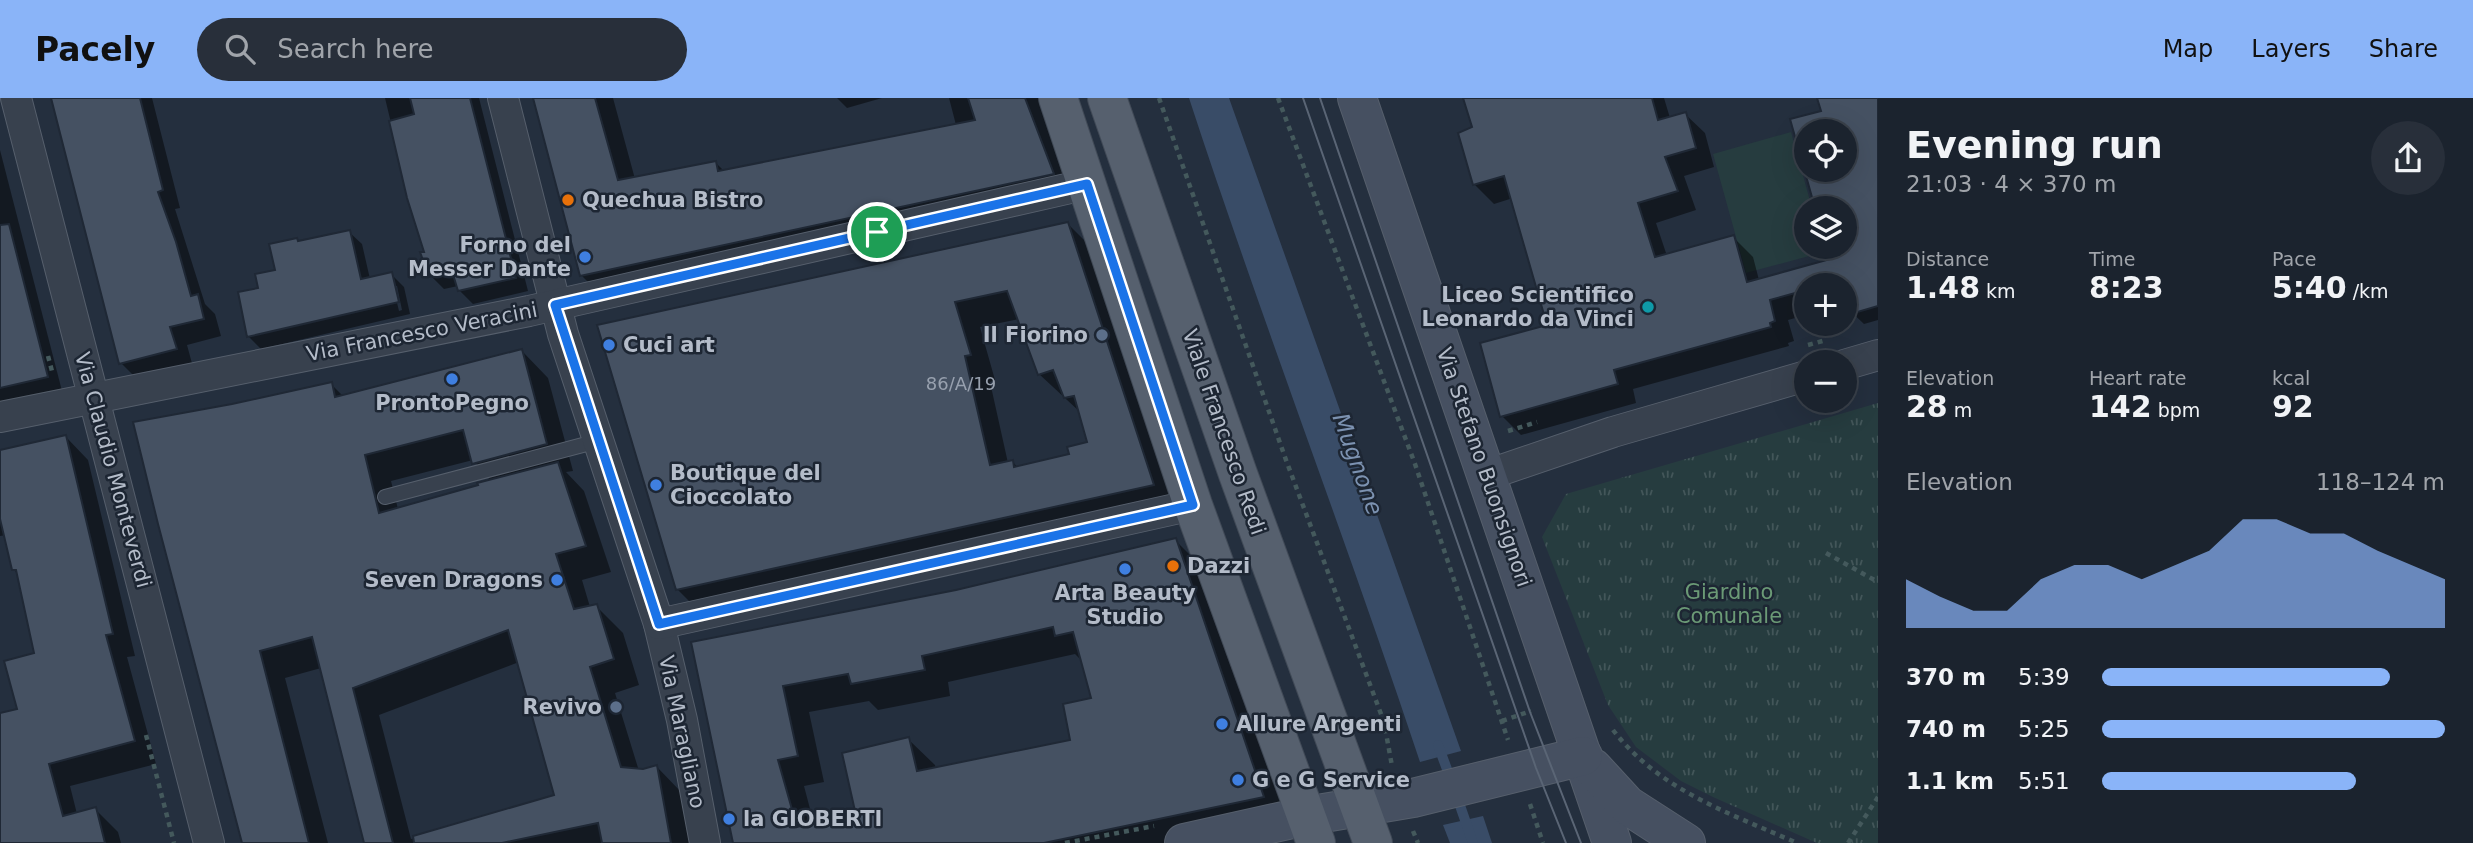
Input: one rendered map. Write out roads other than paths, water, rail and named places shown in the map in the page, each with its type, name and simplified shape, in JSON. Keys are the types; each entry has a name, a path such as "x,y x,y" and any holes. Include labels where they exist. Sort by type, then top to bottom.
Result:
{"main road":[{"path":"1058,98 1193,505 1311,830"},
{"name":"Viale Francesco Redi","path":"1107,98 1238,474 1373,843"}],"street":[{"name":"Via Claudio Monteverdi","path":"16,98 209,843"},
{"name":"Via Maragliano","path":"503,98 555,305 659,624 682,720 705,843"},
{"name":"Via Stefano Buonsignori","path":"1357,98 1612,843"},
{"name":"Via Francesco Veracini","path":"0,417 555,305 1087,184"},
{"path":"1857,361 1878,355"},
{"path":"1488,475 1613,432 1794,379"},
{"path":"659,624 1193,505"},
{"path":"1184,843 1311,830 1359,807 1408,798 1583,756"},
{"name":"Via Stefano Buonsignori","path":"1583,756 1627,805 1686,843"}],"lane":[{"path":"385,497 598,440"}],"water":[{"path":"1189,98 1229,98 1461,751 1420,762"},
{"path":"1483,816 1492,843 1450,843 1443,825"}],"waterway":[{"name":"Mugnone","path":"1438,745 1451,780"},
{"name":"Mugnone","path":"1456,794 1473,843"}],"tram line":[{"path":"1303,98 1536,768 1566,843"},
{"path":"1320,98 1530,712 1581,843"}],"place":[{"name":"Quechua Bistro","path":"568,200"},
{"name":"Forno del Messer Dante","path":"585,257"},
{"name":"Liceo Scientifico Leonardo da Vinci","path":"1648,307"},
{"name":"Il Fiorino","path":"1102,335"},
{"name":"Cuci art","path":"609,345"},
{"name":"ProntoPegno","path":"452,379"},
{"name":"Boutique del Cioccolato","path":"656,485"},
{"name":"Dazzi","path":"1173,566"},
{"name":"Arta Beauty Studio","path":"1125,569"},
{"name":"Seven Dragons","path":"557,580"},
{"name":"Revivo","path":"616,707"},
{"name":"Allure Argenti","path":"1222,724"},
{"name":"G e G Service","path":"1238,780"},
{"name":"la GIOBERTI","path":"729,819"}],"park label":[{"name":"Giardino Comunale","path":"1729,604"}]}
